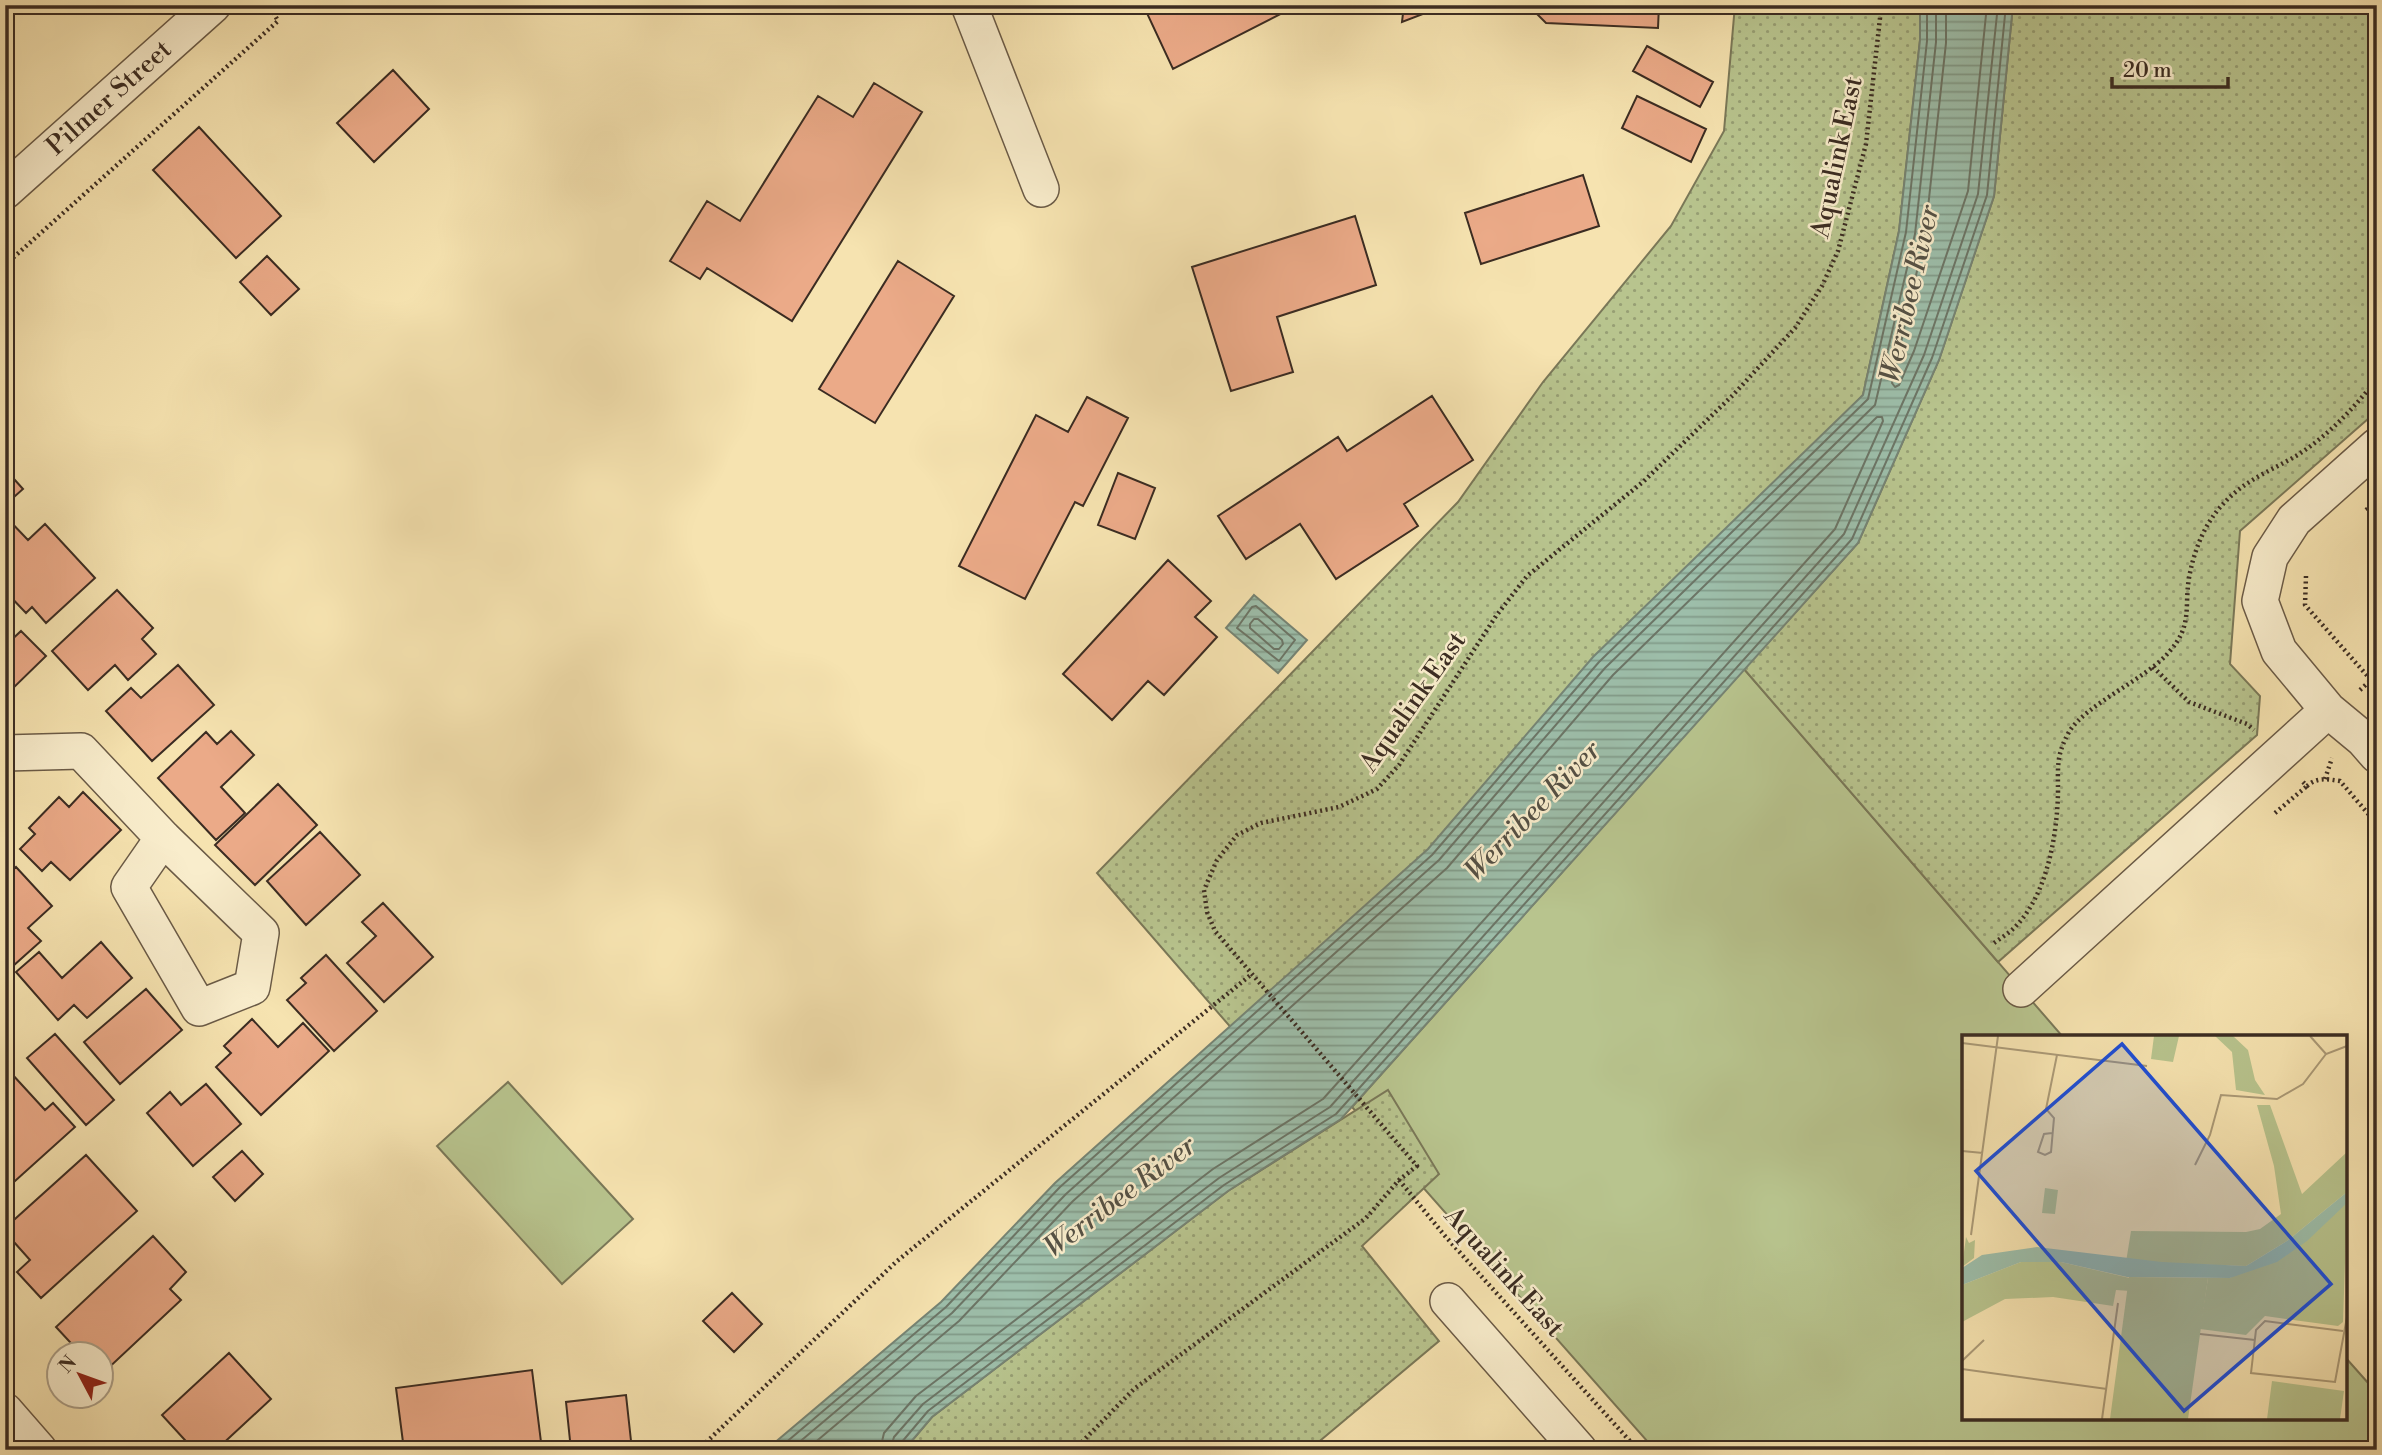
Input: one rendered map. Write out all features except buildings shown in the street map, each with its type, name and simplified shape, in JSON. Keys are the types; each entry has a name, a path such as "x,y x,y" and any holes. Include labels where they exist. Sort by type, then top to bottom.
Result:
{"street":[{"name":"Pilmer Street","path":"5,191 213,5"},
{"path":"969,5 1041,189"},
{"path":"2377,446 2294,520 2270,557 2260,601 2280,651 2328,710 2363,739 2377,755"},
{"path":"2021,989 2328,710"},
{"path":"5,753 81,751 163,838 261,933 252,987 199,1008 129,887 163,838"},
{"path":"1448,1301 1579,1450"},
{"path":"5,1411 38,1450"}],"path":[{"path":"5,265 278,21 269,5"},
{"name":"Aqualink East","path":"1638,1450 1445,1236 1399,1180 1417,1166 1215,931 1207,912 1204,890 1217,860 1237,835 1261,823 1339,807 1377,789 1399,765 1496,616 1527,576 1644,481 1733,395 1795,328 1822,286 1838,251 1862,157 1876,70 1880,18 1877,5"},
{"path":"1994,943 2016,926 2042,886 2053,847 2059,749 2072,727 2153,667 2183,634 2194,554 2206,527 2225,501 2261,473 2294,457 2332,428 2357,404 2377,379"},
{"path":"2360,516 2377,501"},
{"path":"2306,573 2305,605 2371,680"},
{"path":"2153,667 2189,702 2247,724"},
{"path":"2325,779 2340,781 2377,824"},
{"path":"698,1450 897,1261 1252,974"},
{"path":"1074,1450 1134,1389 1366,1218 1399,1180"}],"green space":[{"path":"1735,5 1920,5 1920,40 1899,231 1863,395 1253,1053 1097,873 1458,502 1543,382 1671,226 1724,131"},
{"path":"2013,5 2377,5 2377,411 2240,531 2230,664 2260,696 2257,735 1998,962 1744,669 1858,543 1939,360 1994,196"},
{"path":"1744,669 2061,1035 1962,1035 1962,1420 2347,1420 2347,1359 2377,1393 2377,1450 1655,1450 1352,1107"},
{"path":"508,1082 633,1219 562,1284 437,1146"},
{"path":"1388,1090 1439,1174 1362,1246 1439,1341 1309,1450 904,1450 932,1417 1228,1191"}],"water":[{"name":"Werribee River","path":"1920,5 2013,5 1994,196 1939,360 1858,543 1341,1119 1228,1191 932,1417 904,1450 766,1450 941,1302 1055,1183 1428,849 1593,657 1863,395 1899,231 1920,40"},
{"path":"1254,595 1307,640 1278,673 1226,628"}]}
